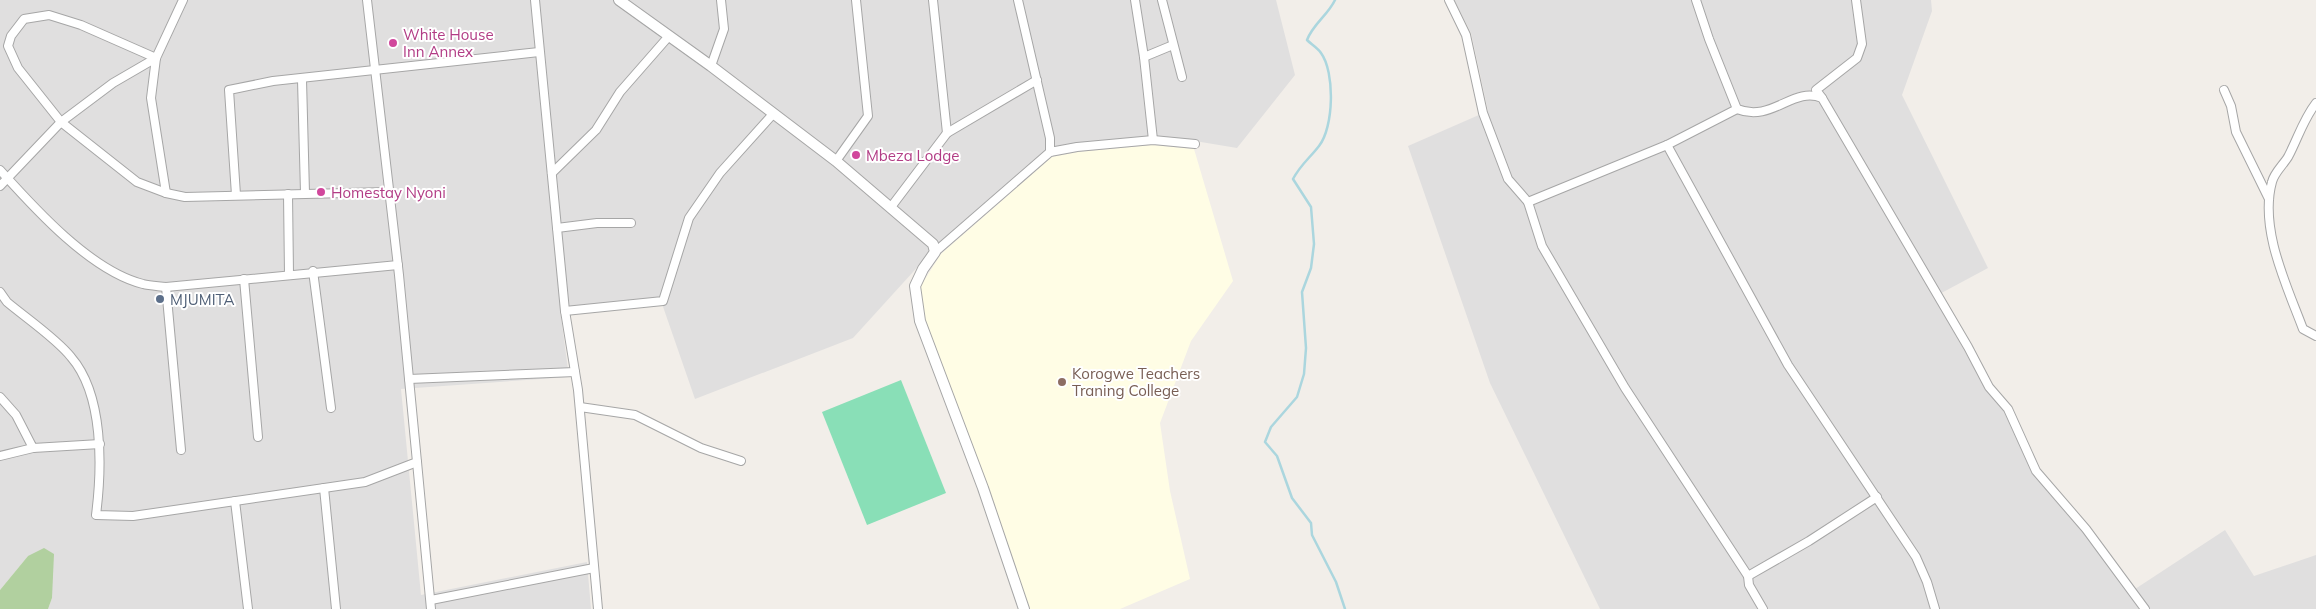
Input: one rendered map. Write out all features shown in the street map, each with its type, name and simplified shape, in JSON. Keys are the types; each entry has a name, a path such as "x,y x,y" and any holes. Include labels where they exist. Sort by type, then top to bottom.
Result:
{"street":[{"path":"166,193 151,98 156,58 183,0"},
{"path":"368,0 388,192 398,265 431,609"},
{"path":"535,0 565,311 580,407 598,609"},
{"path":"619,0 711,66 836,161 927,237 933,244 935,252"},
{"path":"711,66 724,29 721,0"},
{"path":"836,161 868,116 856,0"},
{"path":"933,0 947,133"},
{"path":"1018,0 1038,80 1050,138 1050,152"},
{"path":"1134,0 1144,56 1153,140"},
{"path":"1162,0 1182,77"},
{"path":"1449,0 1466,35 1483,113 1508,179 1528,202 1542,246 1615,371 1748,576 1749,585 1763,609"},
{"path":"1696,0 1709,39 1737,109 1749,114 1761,113 1804,96 1814,95 1822,98"},
{"path":"1856,0 1862,44 1857,58 1816,90 1968,347 1989,387 2008,409 2036,471 2086,529 2145,609"},
{"path":"156,58 81,25 49,15 24,19 11,36 8,46 18,68 61,122 137,182 166,193 185,197 388,192"},
{"path":"552,173 596,130 620,92 669,36"},
{"path":"1144,56 1173,45"},
{"path":"236,195 229,90 274,81 302,80 539,52"},
{"path":"0,186 61,122 112,83 156,58"},
{"path":"302,80 305,194"},
{"path":"892,207 947,133 1038,80"},
{"path":"2224,90 2231,106 2236,132 2269,198"},
{"path":"2316,103 2306,116 2288,156 2272,181 2267,214 2282,275 2304,329 2316,336"},
{"path":"1528,202 1666,145 1737,109"},
{"path":"565,311 663,301 689,218 720,173 773,114"},
{"path":"1024,609 983,488 920,320 915,286 923,268 935,252 998,200 1050,152 1077,147 1153,140 1195,144"},
{"path":"1666,145 1788,366 1916,557 1927,582 1935,609"},
{"path":"0,170 74,246 120,276 144,285 166,287 313,271 398,265"},
{"path":"288,194 289,274"},
{"path":"557,228 598,223 631,223"},
{"path":"313,271 331,408"},
{"path":"244,279 258,437"},
{"path":"166,287 181,450"},
{"path":"0,292 7,302 71,356 83,376 100,444 101,479 96,515 134,516 365,482 417,462"},
{"path":"409,379 575,372"},
{"path":"0,397 16,415 32,448"},
{"path":"580,407 635,415 701,448 740,461"},
{"path":"0,456 32,448 100,444"},
{"path":"324,488 336,609"},
{"path":"1748,576 1809,541 1877,497"},
{"path":"235,501 248,609"},
{"path":"431,600 594,568"}],"shaded area":[{"path":"0,0 1276,0 1295,75 1237,148 1195,141 1048,150 933,250 853,338 695,399 660,298 560,309 569,377 401,389 421,595 587,562 591,609 48,609 52,598 28,556 0,590"},
{"path":"1454,0 1931,0 1932,11 1902,95 1988,268 1934,297 1986,389 2005,411 2033,472 2083,531 2129,593 2225,530 2254,576 2316,555 2316,609 1600,609 1490,383 1408,146 1488,111 1471,33"},
{"name":"Korogwe Teachers Traning College","path":"1152,145 1194,149 1233,281 1191,341 1160,423 1170,491 1190,579 1120,609 1029,609 988,486 925,319 920,287 941,254 1052,157 1078,152"}],"green space":[{"path":"901,380 946,493 867,525 822,412"},
{"path":"44,548 54,554 52,598 48,609 0,609 0,590 28,556"}],"waterway":[{"path":"1335,0 1307,40 1321,53 1329,73 1331,100 1328,126 1319,146 1302,165 1293,179 1311,207 1314,244 1311,268 1302,292 1306,348 1304,374 1297,397 1271,427 1265,442 1277,456 1292,498 1311,523 1312,535 1336,582 1345,609"}],"place":[{"name":"White House Inn Annex","path":"393,43"},
{"name":"Mbeza Lodge","path":"856,155"},
{"name":"Homestay Nyoni","path":"321,192"},
{"name":"MJUMITA","path":"160,299"},
{"name":"Korogwe Teachers Traning College","path":"1062,382"}]}
